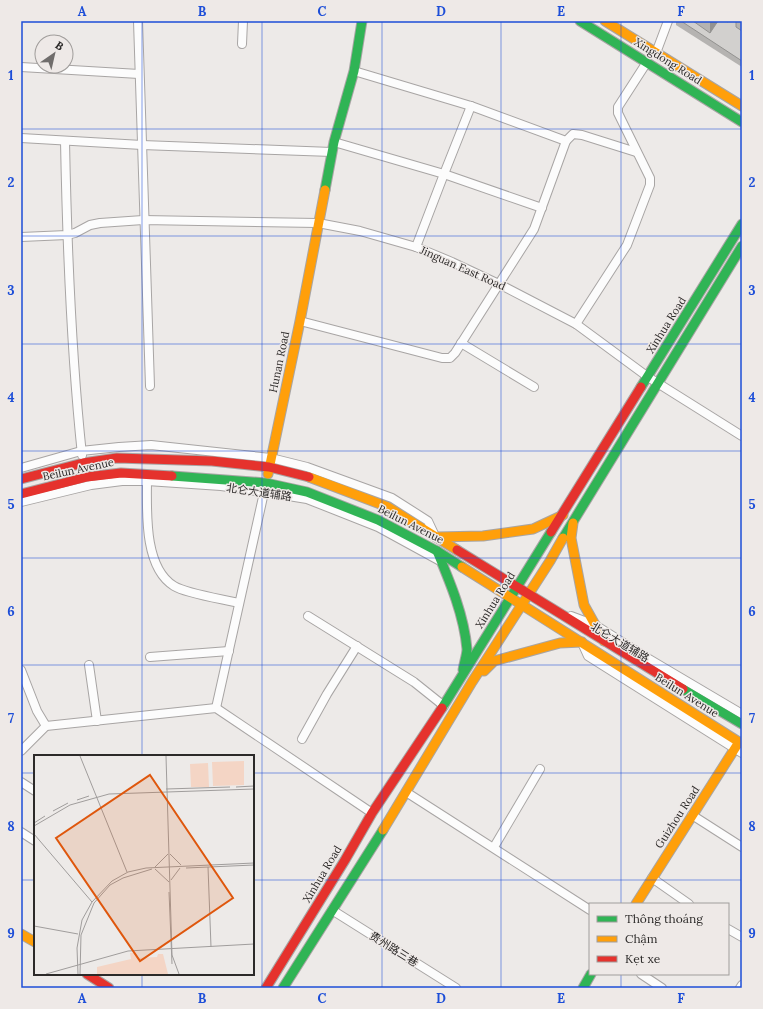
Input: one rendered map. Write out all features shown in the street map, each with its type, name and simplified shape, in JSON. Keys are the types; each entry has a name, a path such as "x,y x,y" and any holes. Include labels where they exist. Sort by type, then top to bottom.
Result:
{"main road":[{"name":"Hunan Road","path":"265,488 300,321 333,147 354,71 362,21"},
{"name":"Xingdong Road","path":"580,21 742,122"},
{"name":"Xingdong Road","path":"605,21 614,24 656,53 742,106"},
{"name":"Xinhua Road","path":"266,988 345,860 372,813 444,706 742,224"},
{"name":"Xinhua Road","path":"283,988 406,792 472,682 529,593 742,246"},
{"name":"Beilun Avenue","path":"21,479 82,463 117,458 270,463 388,507 529,593 604,641 742,724"},
{"name":"Beilun Avenue","path":"21,494 87,477 121,473 147,477 307,492 371,517 438,551 582,642 740,747"},
{"path":"436,537 483,536 533,529 563,514"},
{"path":"574,518 571,538 584,605 604,641"},
{"path":"438,551 454,591 463,627 467,650 462,676"},
{"path":"472,682 494,661 560,643 582,642"},
{"name":"Guizhou Road","path":"637,903 692,815 740,747"},
{"path":"21,934 34,941"},
{"path":"89,975 110,988"},
{"path":"583,988 590,975"}],"street":[{"path":"138,21 143,220 150,386"},
{"path":"242,44 243,21"},
{"path":"656,53 668,21"},
{"path":"576,324 627,245 650,185 650,178 620,121 618,113 618,107 647,62"},
{"path":"21,67 139,74"},
{"path":"354,71 471,106 566,141"},
{"path":"416,247 471,106"},
{"path":"300,321 442,358 450,358 455,353 534,229 566,141 573,134 582,135 636,152"},
{"path":"21,138 142,145 333,147 444,174 542,208"},
{"path":"65,141 67,235 82,463"},
{"name":"Jinguan East Road","path":"21,237 67,235 75,233 90,225 100,223 143,220 318,223 360,231 416,247 499,284 576,324 648,377 742,436"},
{"path":"461,343 534,387"},
{"path":"21,468 81,451 151,445 270,463"},
{"path":"21,502 91,485 147,477 147,500 151,549 158,569 174,586 188,591 239,603"},
{"name":"北仑大道辅路","path":"265,488 307,499 378,527 442,562 482,579"},
{"name":"Hunan Road","path":"216,708 265,488"},
{"name":"北仑大道辅路","path":"558,611 595,625 742,714"},
{"path":"308,616 414,682 444,706"},
{"path":"302,739 327,694 357,646"},
{"path":"150,657 229,651"},
{"path":"89,665 97,721"},
{"path":"21,670 37,711 46,726"},
{"path":"21,750 46,726 216,708 372,813"},
{"path":"494,847 540,769"},
{"path":"21,782 34,790"},
{"path":"406,792 494,847 589,909"},
{"path":"692,815 742,847"},
{"path":"21,832 34,840"},
{"path":"652,878 688,903"},
{"name":"贵州路三巷","path":"332,910 456,988"},
{"path":"729,929 742,937"},
{"path":"642,975 662,988"}],"building":[{"path":"681,21 693,21 710,33 718,21 736,21 736,27 742,31 742,61"}],"traffic: fast":[{"path":"325,190 334,142 354,71 362,21"},
{"path":"580,21 742,122"},
{"path":"641,387 742,224"},
{"path":"563,538 742,246"},
{"path":"172,476 266,483 307,492 378,520 437,551 462,567"},
{"path":"442,708 551,532"},
{"path":"437,551 460,611 463,624 467,649 463,670"},
{"path":"683,689 742,724"},
{"path":"283,988 383,830"},
{"path":"583,988 590,975"}],"traffic: slow":[{"path":"605,21 742,106"},
{"path":"268,474 300,321 325,190"},
{"path":"309,477 388,507 457,550"},
{"path":"436,537 483,536 533,529 563,515"},
{"path":"573,523 571,538 584,605 604,641"},
{"path":"383,830 472,682 550,561 563,538"},
{"path":"462,567 742,744"},
{"path":"484,671 494,661 560,643 582,642"},
{"path":"637,903 739,742"},
{"path":"21,934 34,941"}],"traffic: jam":[{"path":"551,532 641,387"},
{"path":"21,479 83,463 117,458 212,461 269,467 309,477"},
{"path":"21,494 87,477 121,473 172,476"},
{"path":"457,550 683,689"},
{"path":"266,988 345,860 372,813 442,708"},
{"path":"89,975 109,988"}]}
